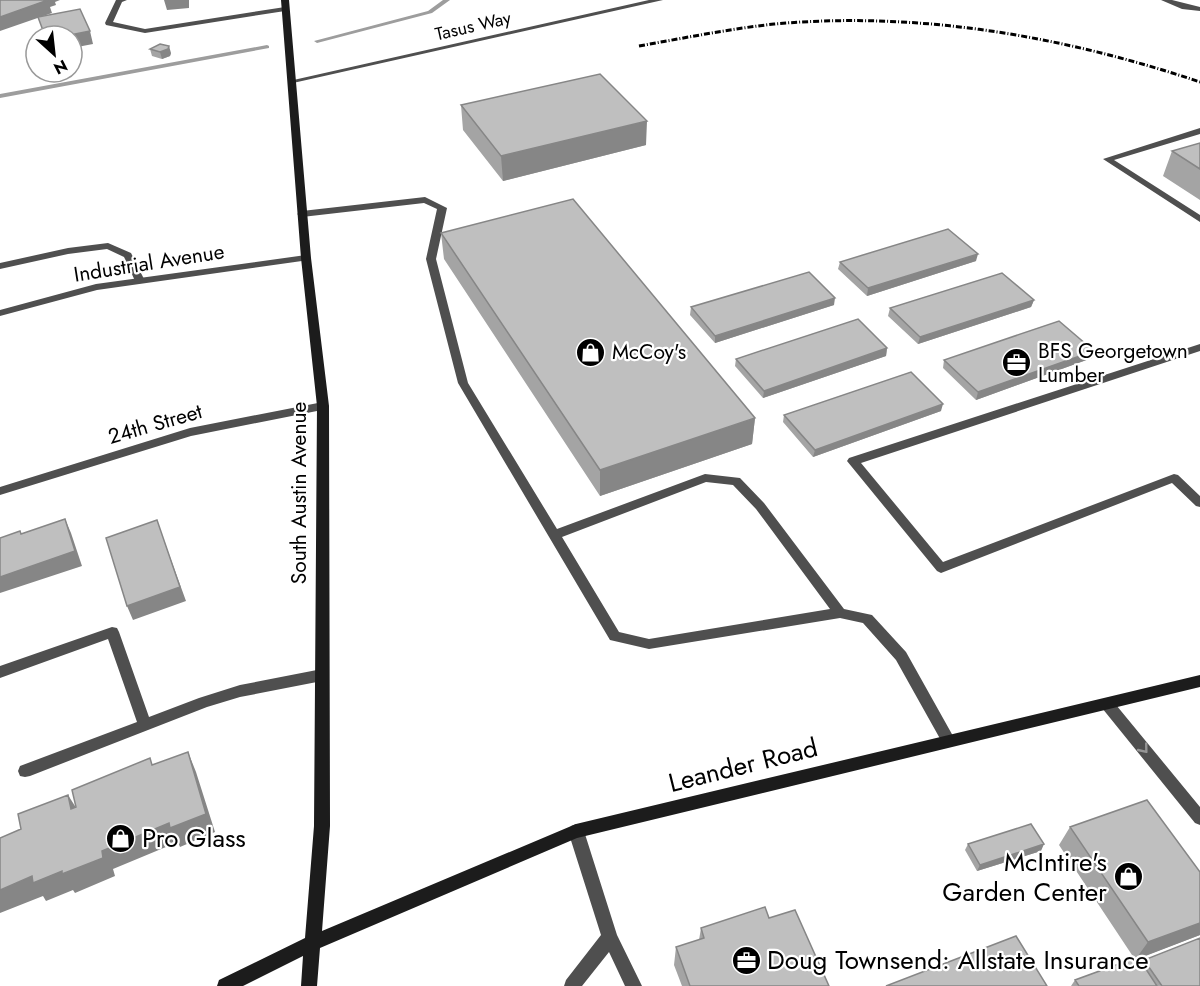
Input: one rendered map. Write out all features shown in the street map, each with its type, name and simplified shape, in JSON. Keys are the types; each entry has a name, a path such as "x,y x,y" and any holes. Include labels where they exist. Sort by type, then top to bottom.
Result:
{"main road":[{"name":"South Austin Avenue","path":"285,4 306,258 323,406 322,826 309,986"},
{"name":"Leander Road","path":"225,986 312,943 576,831 1200,681"}],"street":[{"path":"123,0 119,2 109,23 145,32 285,4"},
{"name":"Tasus Way","path":"293,81 659,0"},
{"path":"1165,0 1200,9"},
{"path":"1200,131 1107,159 1200,219"},
{"path":"302,214 425,200 442,208 431,259 463,383 615,636 649,644 840,613 867,620 901,656 948,740"},
{"path":"0,266 68,251 108,246 128,255 140,281"},
{"name":"Industrial Avenue","path":"0,313 96,287 306,258"},
{"path":"1200,347 854,461 941,568 1174,478 1200,503"},
{"name":"24th Street","path":"0,491 190,432 323,406"},
{"path":"555,534 705,478 736,481 760,506 840,613"},
{"path":"0,672 112,632 146,724"},
{"path":"25,771 204,702 240,691 322,675"},
{"path":"1107,704 1200,818"},
{"path":"576,831 609,937 634,986"},
{"path":"572,986 609,937"}],"building":[{"path":"0,0 48,0 0,17"},
{"path":"80,9 90,31 84,32 84,24 41,24 38,17"},
{"path":"160,44 169,46 168,49 160,52 150,49"},
{"path":"600,74 647,121 501,156 461,105"},
{"path":"1200,143 1200,169 1172,151"},
{"name":"McCoy's","path":"573,199 755,418 600,470 441,233"},
{"path":"948,229 978,254 868,288 840,262"},
{"path":"809,272 835,298 715,336 691,307"},
{"path":"1002,273 1034,300 920,337 890,308"},
{"path":"858,319 887,348 764,391 736,359"},
{"name":"BFS Georgetown Lumber","path":"1059,321 1094,351 978,392 944,360"},
{"path":"911,372 943,404 815,450 784,415"},
{"path":"65,519 75,551 0,577 0,538 20,531 21,534"},
{"path":"157,520 180,587 127,606 106,538"},
{"path":"188,752 206,814 170,828 169,823 102,851 103,858 62,874 62,871 33,883 32,876 0,890 0,838 21,829 18,814 68,795 71,809 76,807 72,790 150,758 152,765"},
{"name":"McIntire's Garden Center","path":"1147,800 1200,872 1200,923 1148,942 1070,827"},
{"path":"1031,824 1044,844 980,865 968,844"},
{"name":"Doug Townsend: Allstate Insurance","path":"765,907 769,918 795,910 829,986 690,986 676,947 704,938 701,928"},
{"path":"1016,936 1047,986 886,986"},
{"path":"1200,938 1200,986 1162,986 1144,960"},
{"path":"1138,957 1157,986 1079,986 1075,980"}],"waterway":[{"path":"317,41 430,12 447,0"},
{"path":"0,96 267,47"}],"railway":[{"path":"639,46 774,24 882,21 990,31 1043,40 1096,52 1200,82"}],"place":[{"name":"McCoy's","path":"591,352"},
{"name":"BFS Georgetown Lumber","path":"1017,363"},
{"name":"Pro Glass","path":"121,838"},
{"name":"McIntire's Garden Center","path":"1128,877"},
{"name":"Doug Townsend: Allstate Insurance","path":"746,960"}]}
